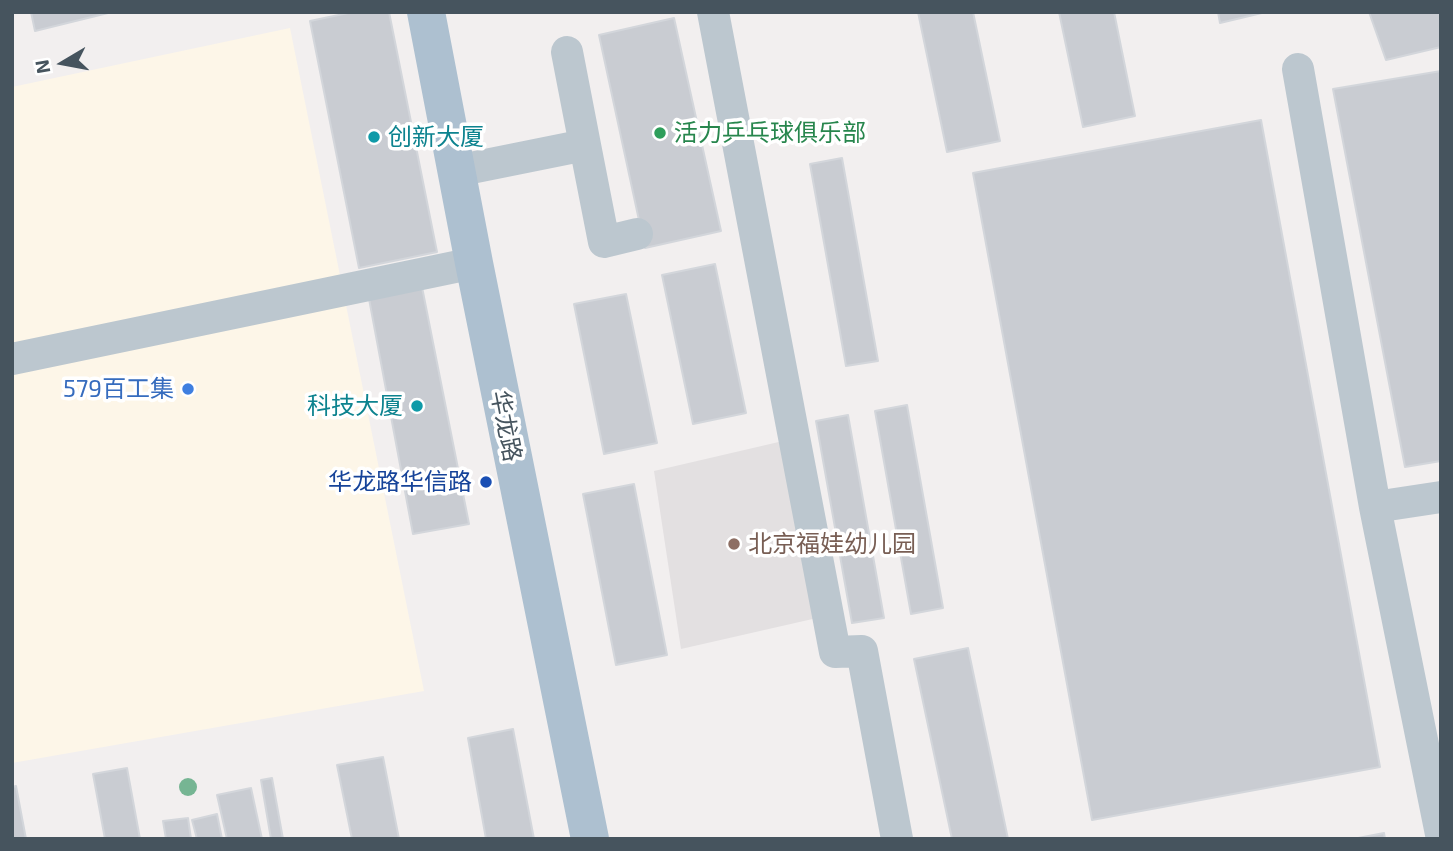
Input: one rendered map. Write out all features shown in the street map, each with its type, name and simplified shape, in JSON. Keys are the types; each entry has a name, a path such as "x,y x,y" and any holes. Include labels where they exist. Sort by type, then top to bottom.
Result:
{"main road":[{"name":"华龙路","path":"426,12 590,839"}],"street":[{"path":"713,12 835,652 862,651 897,839"},
{"path":"567,52 604,242 637,234"},
{"path":"1298,69 1375,508 1441,834"},
{"path":"456,171 585,145"},
{"path":"12,359 474,263"},
{"path":"1375,508 1441,497"}],"shaded area":[{"name":"579百工集","path":"290,28 424,691 12,763 12,87"},
{"name":"北京福娃幼儿园","path":"783,441 817,618 681,649 654,471"}],"building":[{"path":"31,12 108,12 108,13 35,31"},
{"name":"创新大厦","path":"353,12 389,12 437,252 359,268 310,21"},
{"path":"918,12 973,12 1000,141 947,152"},
{"path":"1059,12 1114,12 1135,116 1083,127"},
{"path":"1218,12 1266,12 1220,23"},
{"path":"1369,12 1441,12 1441,47 1386,60"},
{"name":"活力乒乓球俱乐部","path":"674,18 721,231 645,248 599,35"},
{"path":"1441,71 1441,461 1405,467 1333,89"},
{"path":"1261,120 1380,767 1092,820 973,173"},
{"path":"842,158 878,361 846,366 810,164"},
{"path":"715,264 746,413 693,424 662,275"},
{"name":"科技大厦","path":"420,277 469,524 413,534 367,288"},
{"path":"626,294 657,443 604,454 574,304"},
{"path":"907,405 943,608 911,614 875,411"},
{"path":"848,415 884,618 852,623 816,421"},
{"path":"634,484 667,655 616,665 583,494"},
{"path":"968,648 1008,839 952,839 914,659"},
{"path":"513,729 534,839 486,839 468,738"},
{"path":"383,757 399,839 352,839 337,765"},
{"path":"127,768 140,839 105,839 93,774"},
{"path":"272,778 283,839 271,839 261,780"},
{"path":"16,786 26,839 12,839 12,787"},
{"path":"251,788 262,839 227,839 217,795"},
{"path":"217,814 222,839 197,839 192,820"},
{"path":"188,818 191,839 166,839 163,821"},
{"path":"1384,833 1385,839 1353,839"}],"place":[{"name":"活力乒乓球俱乐部","path":"660,133"},
{"name":"创新大厦","path":"374,137"},
{"name":"579百工集","path":"188,389"},
{"name":"科技大厦","path":"417,406"},
{"name":"华龙路华信路","path":"486,482"},
{"name":"北京福娃幼儿园","path":"734,544"}]}
